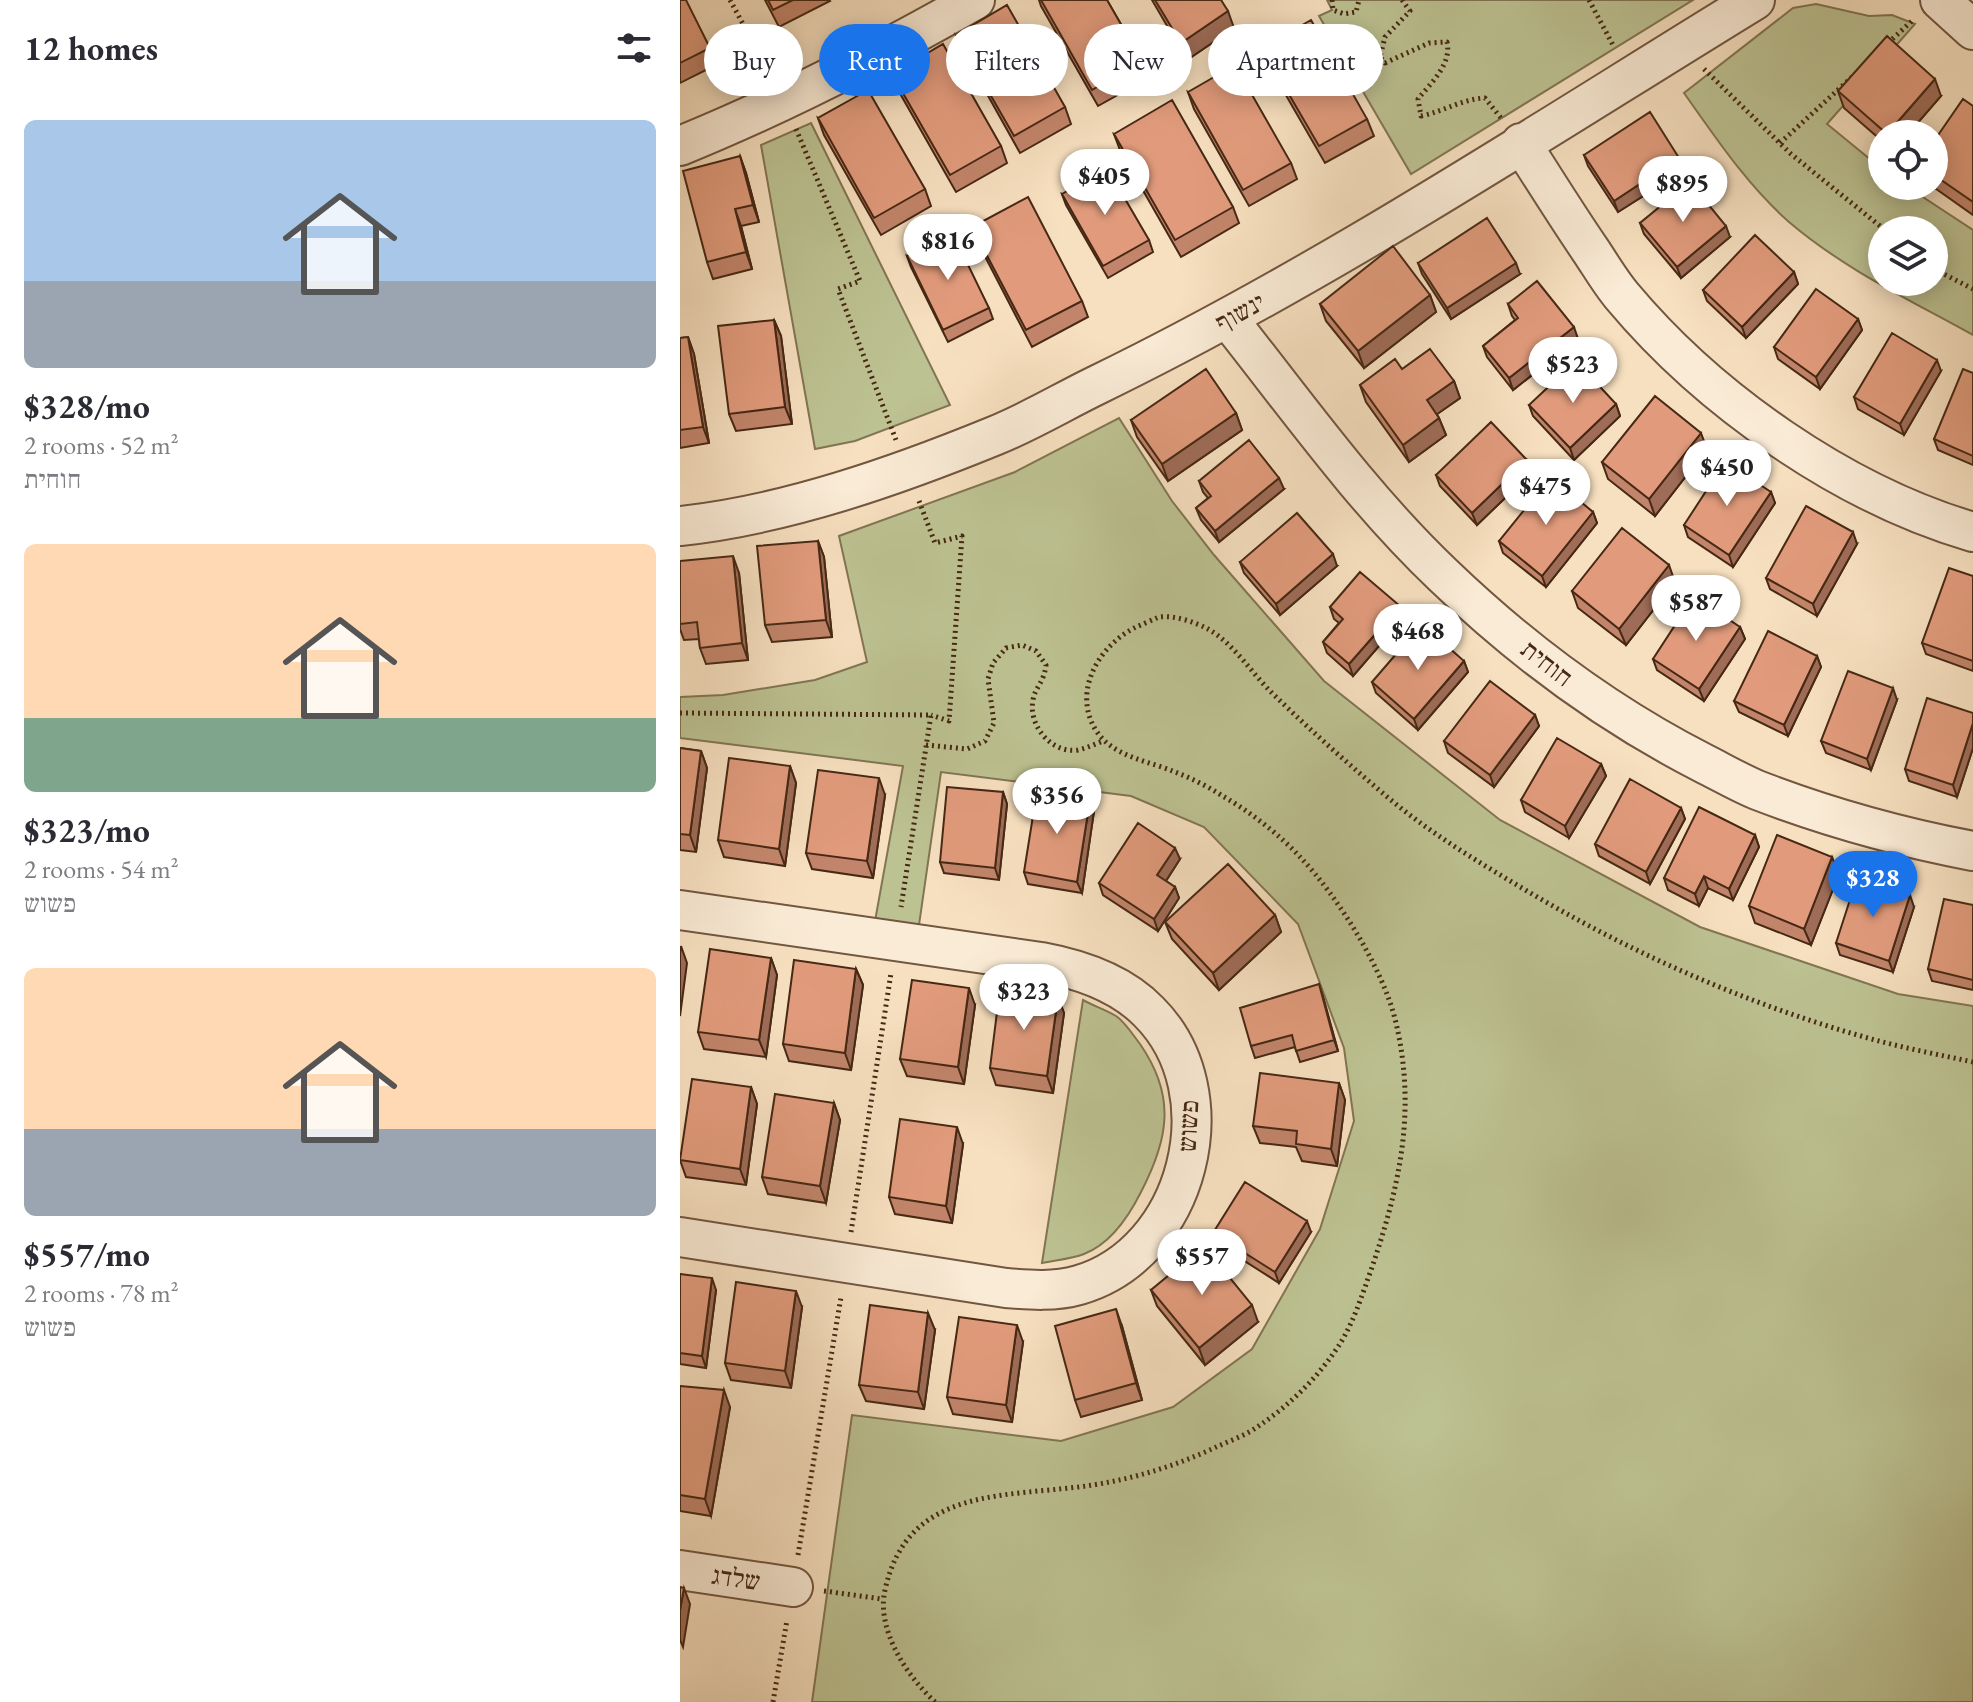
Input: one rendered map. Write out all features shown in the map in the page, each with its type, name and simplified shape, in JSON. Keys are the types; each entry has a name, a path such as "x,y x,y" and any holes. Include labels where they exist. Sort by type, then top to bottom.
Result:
{"street":[{"path":"680,146 902,41 975,0"},
{"name":"ינשוף","path":"680,526 820,496 996,435 1296,282 1755,0"},
{"path":"1932,5 1973,30"},
{"path":"1521,143 1621,295 1703,379 1829,469 1894,504 1973,532"},
{"name":"חוחית","path":"1228,319 1370,497 1432,563 1566,680 1627,720 1754,789 1841,820 1907,838 1973,851"},
{"name":"פשוש","path":"680,910 1068,967 1095,977 1149,1011 1170,1037 1191,1088 1192,1128 1178,1192 1165,1216 1130,1258 1108,1274 1078,1286 1046,1291 1006,1288 680,1237"},
{"name":"שלדג","path":"680,1570 793,1587"}],"path":[{"path":"680,713 931,715 949,721 962,536 935,543 838,289 860,281 783,99 730,0"},
{"path":"1332,0 1333,10 1344,14 1356,12 1359,0"},
{"path":"1402,0 1410,11 1385,37 1380,57 1385,63 1429,43 1447,42 1450,53 1418,99 1421,116 1445,111 1468,98 1485,98 1521,143"},
{"path":"1589,0 1630,77"},
{"path":"1879,51 1932,5"},
{"path":"1680,46 1780,143 1868,216"},
{"path":"1780,143 1857,71"},
{"path":"1948,276 1973,289"},
{"path":"935,1702 903,1663 888,1632 882,1599 895,1556 914,1531 942,1510 991,1496 1086,1486 1142,1476 1190,1459 1258,1427 1288,1403 1334,1354 1354,1318 1382,1240 1402,1165 1407,1100 1396,1020 1369,955 1337,902 1300,857 1224,796 1177,773 1123,753 1103,741 1092,726 1086,703 1092,668 1105,649 1126,632 1157,617 1187,620 1212,631 1321,740 1410,817 1583,924 1670,967 1761,1004 1865,1038 1973,1062"},
{"path":"926,745 967,749 985,741 994,723 988,679 993,663 1006,648 1022,645 1036,651 1046,665 1045,680 1033,696 1031,715 1040,732 1054,745 1076,751 1103,741"},
{"path":"773,1702 846,1263 931,715"},
{"path":"793,1587 882,1599"}],"green space":[{"path":"1327,0 1693,0 1411,174 1366,96 1383,96 1383,24 1324,24 1319,16 1332,10"},
{"path":"1816,4 1869,16 1892,15 1915,24 1827,124 1868,158 1868,200 1927,200 1973,230 1973,335 1902,296 1948,296 1948,216 1868,216 1868,276 1810,239 1774,208 1720,144 1684,93 1793,8"},
{"path":"811,123 950,405 855,441 815,449 761,145"},
{"path":"1119,418 1172,501 1214,555 1324,681 1500,820 1700,927 1898,994 1973,1006 1973,1702 812,1702 852,1415 1061,1441 1173,1407 1252,1349 1320,1229 1354,1121 1344,1048 1298,924 1204,827 1131,796 941,772 919,925 875,921 903,766 680,738 680,697 723,695 815,680 867,662 839,536 1015,472"},
{"path":"1083,1000 1112,1014 1126,1025 1152,1063 1164,1099 1162,1135 1158,1153 1141,1192 1125,1220 1110,1236 1084,1254 1042,1263"}],"building":[{"path":"680,0 686,0 704,36 704,51 680,63"},
{"path":"768,0 793,0 773,10"},
{"path":"1041,0 1107,0 1121,24 1084,24 1084,76 1068,48 1068,24 1055,24"},
{"path":"1155,0 1221,0 1228,11 1192,36 1192,24 1170,24"},
{"path":"1007,5 1018,24 975,24"},
{"path":"1887,36 1935,79 1899,120 1871,120 1838,91"},
{"path":"943,44 946,49 946,96 973,96 1001,146 950,175 905,96 930,96 930,52"},
{"path":"1208,81 1208,96 1253,96 1291,163 1243,190 1190,96 1192,90"},
{"path":"857,96 871,96 925,189 874,218 818,118"},
{"path":"991,96 1059,96 1065,107 1014,136"},
{"path":"1290,96 1354,96 1367,119 1319,146"},
{"path":"1963,99 1973,106 1973,202 1948,185 1948,121"},
{"path":"1172,100 1233,207 1175,240 1114,134"},
{"path":"1650,112 1679,158 1614,201 1584,155"},
{"path":"740,156 753,205 735,209 746,252 707,262 683,171"},
{"path":"1107,168 1149,240 1103,266 1062,194"},
{"path":"1690,182 1726,226 1677,267 1640,223"},
{"path":"1028,197 1082,301 1026,330 972,227"},
{"path":"1487,218 1516,263 1447,308 1418,263"},
{"path":"953,234 989,308 943,330 907,256"},
{"path":"1755,235 1794,272 1742,327 1703,290"},
{"path":"1393,246 1430,295 1358,351 1320,304"},
{"path":"1537,281 1574,327 1509,378 1483,346 1518,318 1508,304"},
{"path":"1816,289 1858,319 1816,377 1774,347"},
{"path":"774,320 785,407 729,414 718,326"},
{"path":"1892,333 1937,360 1900,424 1854,397"},
{"path":"688,337 703,427 680,430 680,338"},
{"path":"1430,349 1454,381 1427,400 1439,418 1403,445 1360,385 1395,359 1402,369"},
{"path":"1576,361 1616,404 1570,448 1529,405"},
{"path":"1206,369 1236,413 1162,464 1131,420"},
{"path":"1963,369 1973,373 1973,456 1934,439"},
{"path":"1655,396 1701,433 1649,499 1602,462"},
{"path":"1491,422 1527,460 1472,513 1436,475"},
{"path":"1249,440 1279,478 1215,531 1196,508 1211,496 1199,481"},
{"path":"1725,462 1771,492 1729,555 1684,525"},
{"path":"1551,477 1593,512 1542,576 1499,541"},
{"path":"1806,506 1853,532 1813,604 1766,578"},
{"path":"1297,513 1333,554 1276,604 1240,562"},
{"path":"1622,528 1669,565 1619,629 1572,591"},
{"path":"818,541 826,620 765,625 757,546"},
{"path":"733,556 742,643 700,648 697,622 680,624 680,561"},
{"path":"1949,568 1973,576 1973,661 1922,643"},
{"path":"1360,572 1400,606 1349,664 1323,642 1343,619 1330,607"},
{"path":"1694,596 1740,627 1699,689 1653,659"},
{"path":"1422,624 1464,661 1414,719 1372,682"},
{"path":"1768,631 1817,656 1784,725 1734,701"},
{"path":"1848,671 1893,688 1867,759 1821,741"},
{"path":"1490,681 1535,715 1490,775 1444,741"},
{"path":"1927,698 1973,713 1973,723 1953,785 1905,769"},
{"path":"1557,738 1601,764 1565,826 1521,800"},
{"path":"680,748 701,751 690,835 680,834"},
{"path":"729,758 790,766 779,849 718,840"},
{"path":"818,770 879,778 867,861 806,853"},
{"path":"1630,779 1681,808 1646,872 1595,844"},
{"path":"947,787 1003,792 995,868 940,862"},
{"path":"1037,791 1090,800 1077,882 1024,872"},
{"path":"1699,807 1755,835 1729,889 1704,876 1695,894 1664,878"},
{"path":"1138,823 1175,848 1157,875 1175,887 1154,919 1099,883"},
{"path":"1777,835 1832,857 1804,929 1749,906"},
{"path":"1228,864 1275,915 1213,973 1165,922"},
{"path":"1857,878 1910,895 1889,961 1836,943"},
{"path":"1944,899 1973,905 1973,980 1928,969"},
{"path":"710,949 771,958 759,1040 698,1032"},
{"path":"794,960 856,969 845,1053 783,1044"},
{"path":"912,980 969,988 958,1067 900,1059"},
{"path":"1319,984 1334,1040 1296,1051 1292,1035 1251,1046 1240,1008"},
{"path":"1000,988 1058,997 1047,1076 990,1068"},
{"path":"1260,1073 1339,1083 1331,1149 1296,1144 1297,1131 1253,1126"},
{"path":"692,1079 751,1087 740,1169 680,1160"},
{"path":"775,1094 834,1103 820,1186 762,1177"},
{"path":"900,1119 957,1127 946,1206 889,1197"},
{"path":"1245,1182 1307,1221 1275,1272 1213,1233"},
{"path":"1204,1246 1252,1305 1199,1348 1151,1290"},
{"path":"680,1274 712,1278 702,1356 680,1353"},
{"path":"736,1282 796,1291 785,1371 725,1363"},
{"path":"870,1305 928,1313 918,1392 859,1385"},
{"path":"1116,1309 1136,1383 1075,1400 1055,1326"},
{"path":"959,1317 1017,1325 1006,1405 947,1397"},
{"path":"680,1386 724,1390 705,1499 680,1495"},
{"path":"680,1587 684,1588 680,1610"}]}
